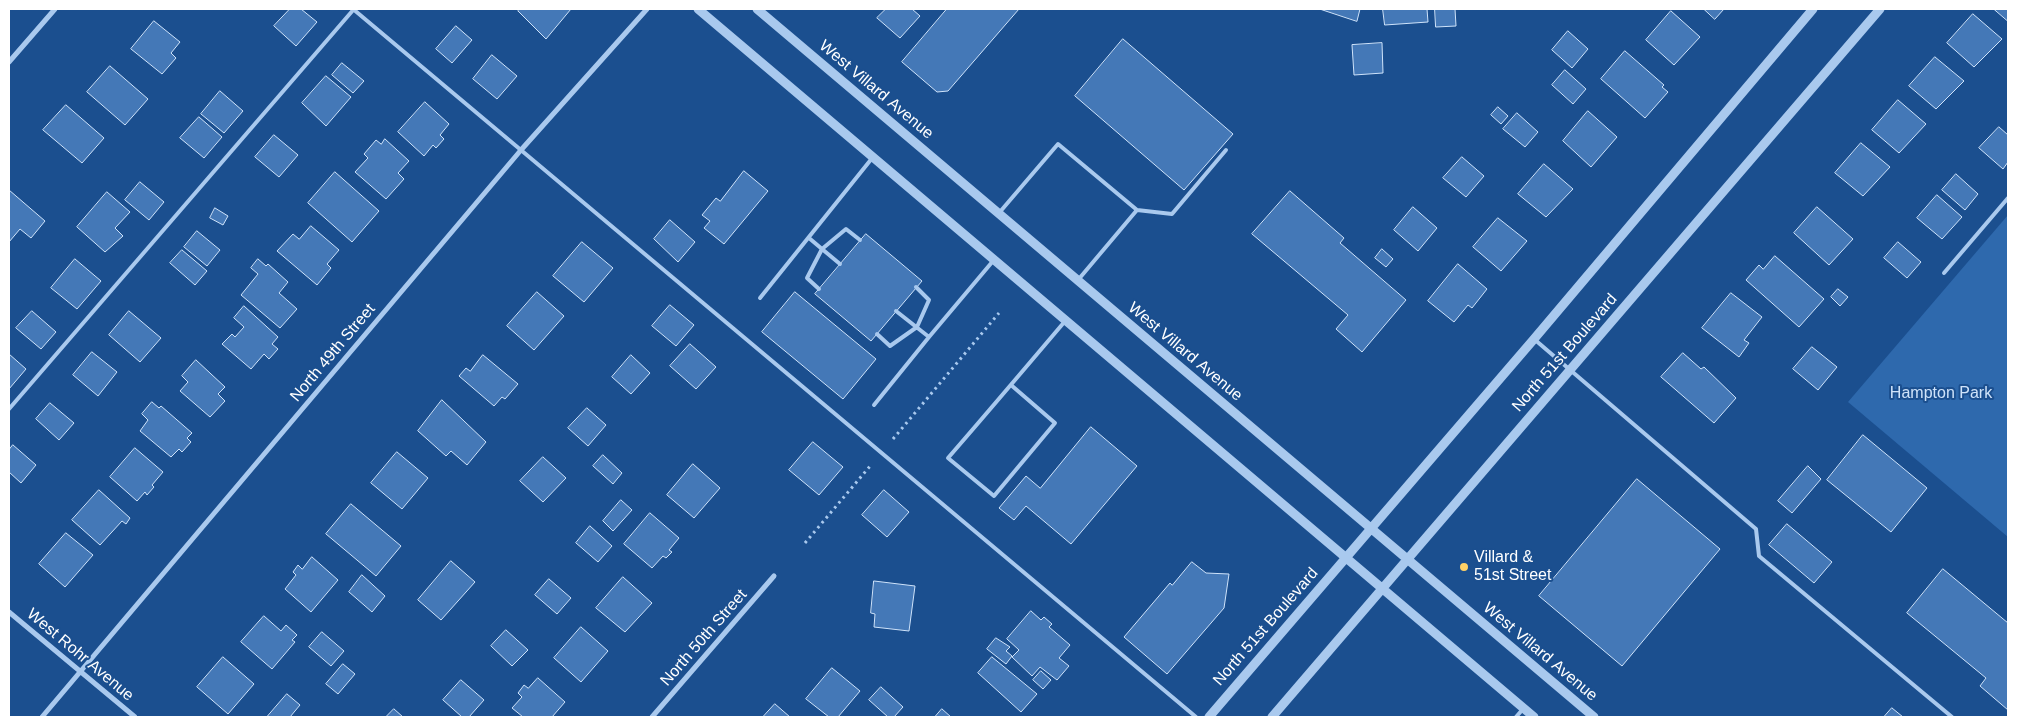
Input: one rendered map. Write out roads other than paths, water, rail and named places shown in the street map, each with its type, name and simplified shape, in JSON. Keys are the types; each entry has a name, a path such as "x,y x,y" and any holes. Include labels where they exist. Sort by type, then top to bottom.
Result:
{"street":[{"path":"9,62 55,9"},
{"name":"North 49th Street","path":"42,717 521,150 647,9"},
{"path":"698,9 1534,717"},
{"name":"West Villard Avenue","path":"757,9 1594,717"},
{"name":"North 51st Boulevard","path":"1209,717 1534,339 1813,9"},
{"name":"North 51st Boulevard","path":"1272,717 1880,9"},
{"name":"North 50th Street","path":"652,717 774,576"},
{"name":"West Rohr Avenue","path":"9,612 135,717"}],"lane":[{"path":"9,409 353,9 1196,717"},
{"path":"998,214 1058,144 1137,210 1172,214 1226,150"},
{"path":"760,298 873,157"},
{"path":"1944,273 2008,198"},
{"path":"1078,280 1137,210"},
{"path":"820,289 807,278 822,249 846,228 860,240"},
{"path":"808,238 840,264"},
{"path":"874,405 994,259"},
{"path":"877,334 890,346 917,327 929,300 916,287"},
{"path":"896,311 929,337"},
{"path":"1011,385 1055,423 994,496 948,458 1066,320"},
{"path":"1534,339 1756,529 1759,556 1952,717"},
{"path":"1516,717 1523,708"}],"place":[{"name":"Villard & 51st Street","path":"1464,567"}],"park label":[{"name":"Hampton Park","path":"1941,394"}]}
